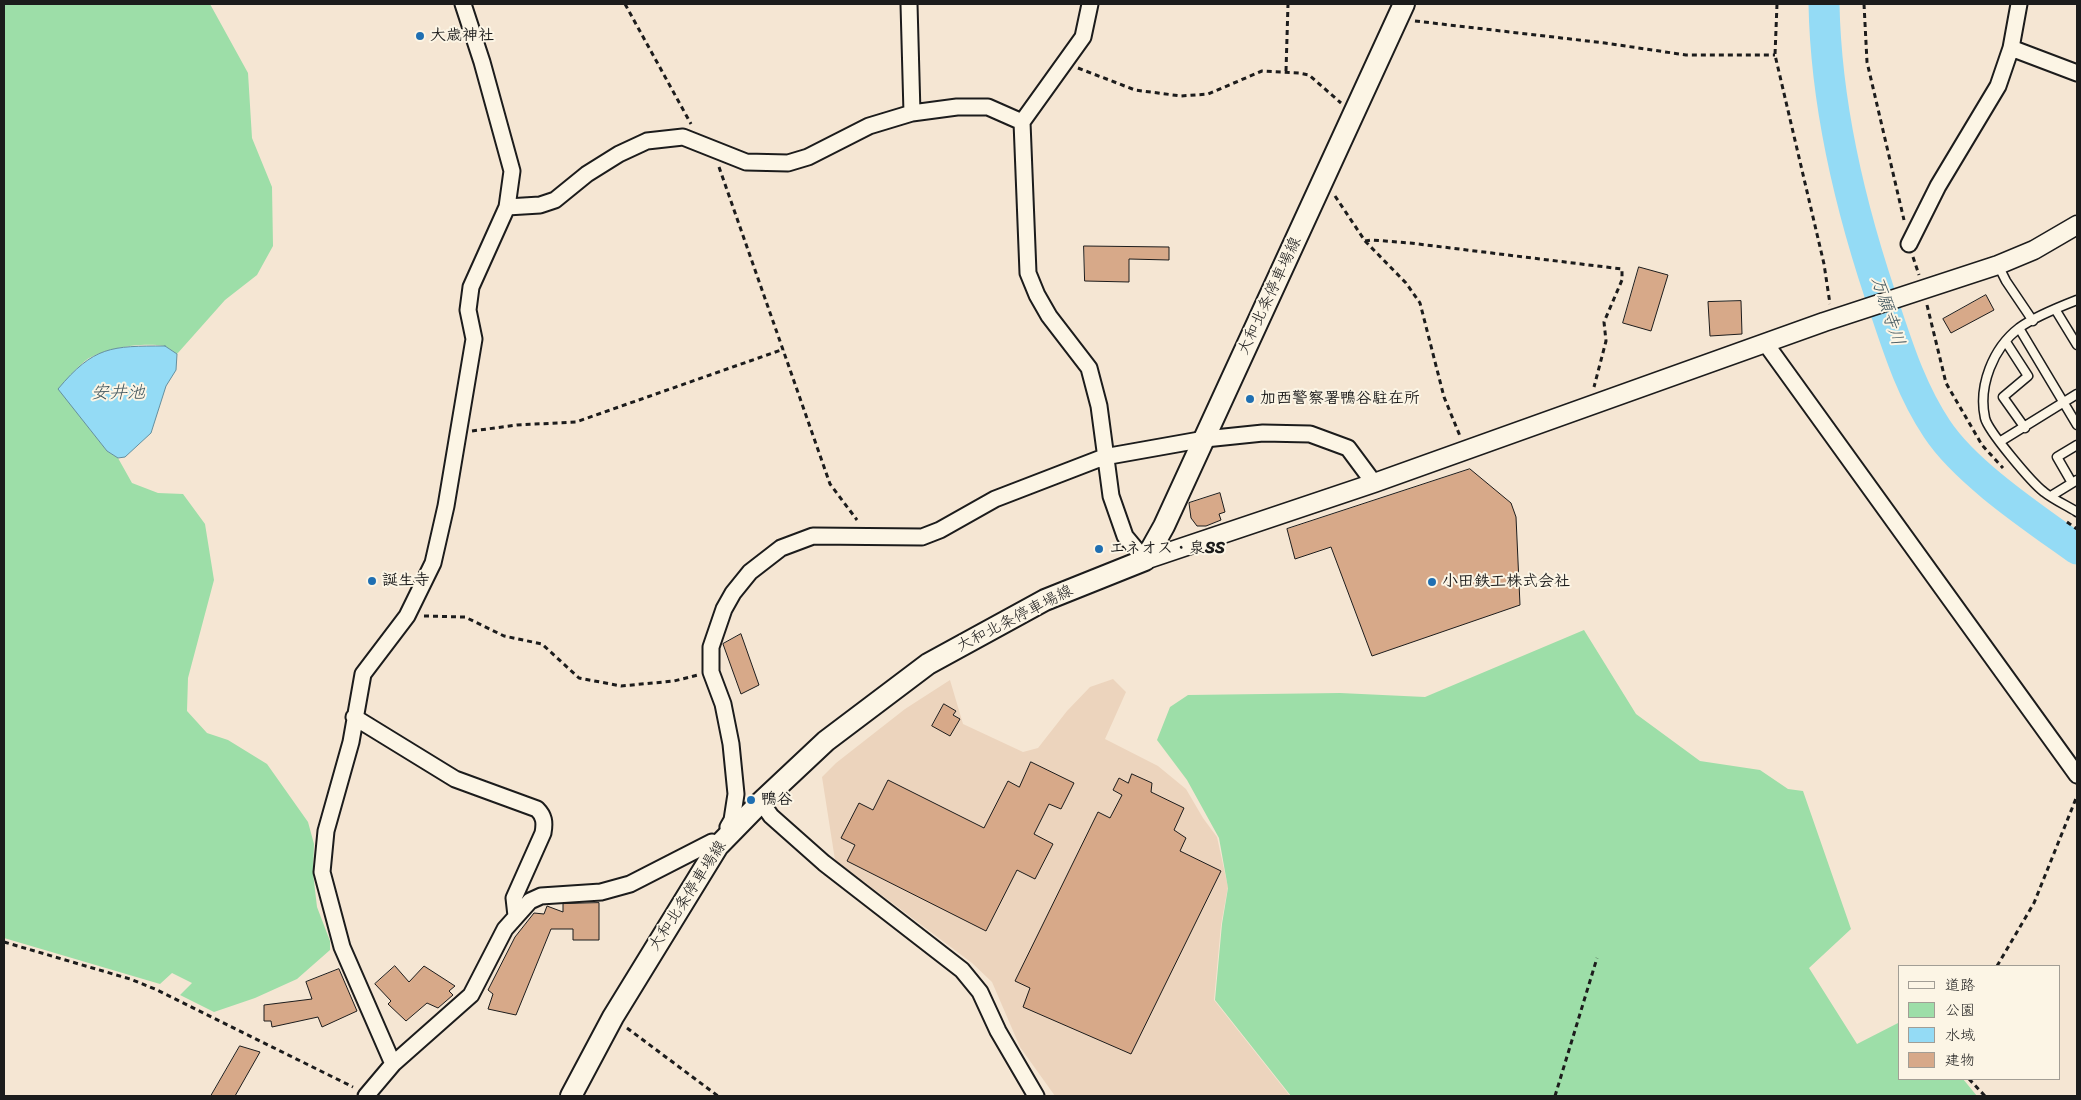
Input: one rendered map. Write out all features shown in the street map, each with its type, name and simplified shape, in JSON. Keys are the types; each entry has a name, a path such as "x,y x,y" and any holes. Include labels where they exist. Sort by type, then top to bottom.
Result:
{"main road":[{"name":"大和北条停車場線","path":"571,1096 612,1017 724,839 826,741 928,664 1046,600 1145,560 1164,526 1205,439 1401,12"}],"street":[{"path":"393,1064 342,947 322,872 326,831 351,742 363,674 407,616 432,563 446,506 474,339 468,310 470,287 507,207 512,170 482,62 463,4"},
{"path":"910,4 912,113"},
{"path":"1090,4 1083,37 1022,122 1028,273 1036,295 1049,316 1089,368 1099,406 1104,458 1111,496 1125,536 1145,560 1374,483 1910,292 1998,265 2034,250 2077,225"},
{"path":"1909,244 1938,186 1998,86 2011,48 2019,4"},
{"path":"2011,48 2077,73"},
{"path":"507,207 540,205 555,200 587,174 619,154 648,142 683,137 746,162 788,163 808,157 869,126 912,113 957,107 988,107 1022,122"},
{"path":"1766,344 2077,775"},
{"path":"367,1095 393,1064 470,995 505,929 530,902 541,896 601,892 630,884 712,842 724,839 732,820 736,794 731,744 723,704 711,672 711,647 718,623 733,593 750,572 780,548 813,536 916,538 931,534 995,498 1104,458 1205,439 1263,433 1310,434 1348,448 1374,483"},
{"path":"354,717 455,779 537,809 542,814 544,822 543,832 514,898 516,916"},
{"path":"761,802 771,816 824,863 962,970 980,992 998,1031 1036,1096"}],"lane":[{"path":"1998,265 2033,321"},
{"path":"2077,300 2019,328 2006,342 1989,368 1984,397 1985,419 2024,474 2051,496 2077,511"},
{"path":"2055,309 2075,336 2077,345"},
{"path":"2019,328 2077,425"},
{"path":"2006,342 2028,376 2003,397 2025,428"},
{"path":"2001,441 2077,396"},
{"path":"2051,496 2075,481 2057,457 2077,446"}],"path":[{"path":"625,4 703,144 717,161 830,484 869,537"},
{"path":"1286,71 1288,4"},
{"path":"1777,4 1775,54 1824,264 1839,317"},
{"path":"1401,12 1686,55 1775,54"},
{"path":"1066,63 1135,90 1181,96 1208,94 1255,72 1286,71 1310,75 1340,103 1358,106"},
{"path":"1322,182 1331,189 1365,241 1406,282 1420,303 1444,397 1466,450"},
{"path":"1365,241 1410,244 1622,269 1622,280 1604,322 1606,341 1592,394 1594,405"},
{"path":"457,433 517,425 576,422 784,350"},
{"path":"407,616 465,617 504,636 542,644 579,678 621,686 674,681 711,672"},
{"path":"1998,965 2034,903 2077,796"},
{"path":"4,942 130,979 155,989 367,1095"},
{"path":"1555,1096 1597,958"},
{"path":"612,1017 718,1096"},
{"path":"1970,1080 1985,1096"}],"shaded area":[{"path":"1113,679 1126,692 1105,739 1158,766 1186,789 1217,837 1228,887 1221,925 1214,1000 1290,1096 1055,1096 1020,1047 992,982 972,963 835,860 822,777 836,763 905,709 950,680 963,724 1023,752 1038,748 1067,711 1090,687"}],"green space":[{"path":"4,4 210,4 248,73 252,138 272,187 273,246 257,275 225,300 177,354 166,347 155,345 112,349 92,356 85,361 59,389 107,451 118,458 132,483 158,493 183,494 205,524 214,580 188,678 187,711 207,733 228,740 267,764 308,822 314,844 313,873 317,907 330,941 330,950 297,979 255,998 214,1012 180,995 192,983 172,973 160,984 4,938"},
{"path":"1584,630 1636,714 1700,761 1760,770 1788,789 1803,791 1851,929 1809,968 1857,1044 1898,1023 1898,1080 1964,1080 1977,1096 1291,1096 1215,1000 1222,924 1228,888 1219,838 1187,780 1157,740 1170,707 1188,695 1340,693 1425,697"}],"water":[{"name":"安井池","path":"165,346 177,354 176,370 166,386 151,433 125,457 118,458 107,451 58,389 82,364 93,356 105,351 117,348"}],"building":[{"path":"1084,246 1169,247 1169,260 1129,259 1129,282 1085,281"},
{"path":"1639,267 1668,275 1651,331 1623,323"},
{"path":"1986,295 1994,310 1951,333 1943,319"},
{"path":"1741,301 1742,334 1710,336 1708,302"},
{"name":"小田鉄工株式会社","path":"1470,469 1511,503 1516,517 1520,605 1372,656 1331,547 1295,559 1287,529"},
{"path":"1220,493 1225,512 1219,514 1221,520 1206,526 1197,526 1191,518 1189,503"},
{"path":"741,634 759,685 741,694 723,644"},
{"path":"944,704 956,711 953,715 960,719 950,736 932,726"},
{"path":"1031,762 1074,783 1061,809 1049,804 1034,834 1053,844 1035,879 1017,870 986,931 847,861 855,845 841,838 859,803 873,810 888,780 984,828 1008,781 1019,787"},
{"path":"1132,774 1152,783 1151,792 1184,808 1174,830 1186,838 1180,851 1221,871 1131,1054 1023,1007 1030,988 1015,981 1098,812 1110,818 1122,795 1113,790 1119,778 1128,783"},
{"path":"599,903 599,940 573,940 573,929 551,929 516,1015 488,1009 493,994 488,990 515,937 534,913 544,914 547,906 563,912 563,904"},
{"path":"395,966 409,982 424,966 455,986 449,991 453,995 438,1008 427,1003 406,1021 388,1004 391,1001 375,984"},
{"path":"339,969 357,1011 322,1027 318,1017 272,1027 271,1021 264,1021 264,1005 312,999 306,982"},
{"path":"240,1046 260,1052 235,1096 211,1096"}],"waterway":[{"name":"万願寺川","path":"1824,4 1830,83 1843,161 1852,200 1874,277 1914,387 1937,429 1965,462 2021,509 2077,549"}],"place":[{"name":"大歳神社","path":"420,36"},
{"name":"加西警察署鴨谷駐在所","path":"1250,399"},
{"name":"エネオス・泉SS","path":"1099,549"},
{"name":"誕生寺","path":"372,581"},
{"name":"小田鉄工株式会社","path":"1432,582"},
{"name":"鴨谷","path":"751,800"}]}
